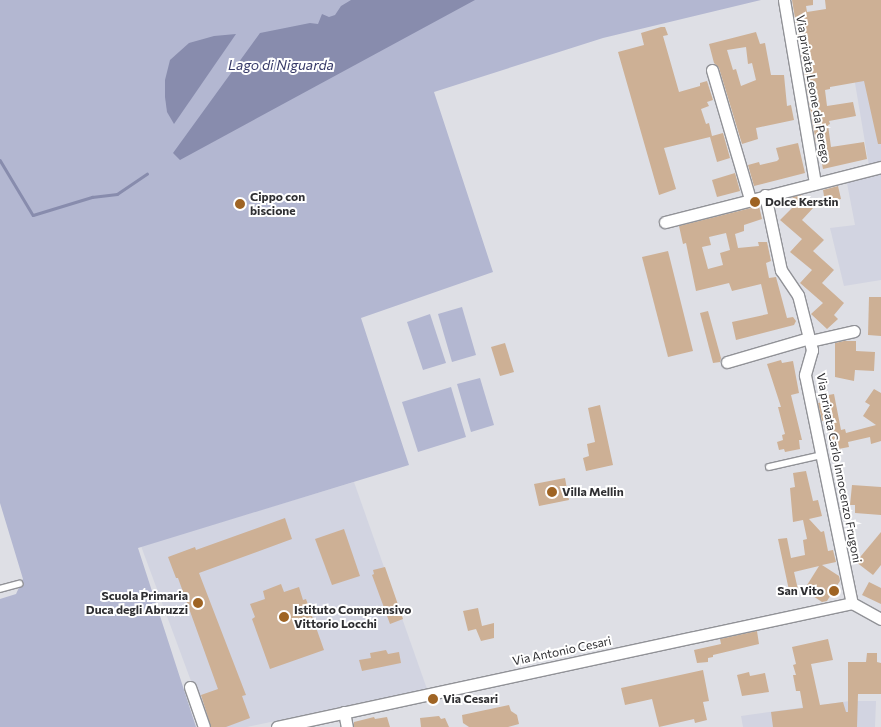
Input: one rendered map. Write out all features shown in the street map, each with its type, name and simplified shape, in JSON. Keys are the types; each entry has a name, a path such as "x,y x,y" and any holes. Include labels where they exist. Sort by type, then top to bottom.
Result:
{"street":[{"name":"Via privata Leone da Perego","path":"784,0 815,183"},
{"path":"712,70 750,199"},
{"path":"665,222 881,167"},
{"name":"Via privata Carlo Innocenzo Frugoni","path":"765,195 781,270 798,295 812,350 805,375 852,603"},
{"path":"727,362 809,340 854,331"},
{"path":"852,603 881,619"},
{"name":"Via Antonio Cesari","path":"277,727 852,603"},
{"path":"190,687 204,727"},
{"path":"344,712 347,727"}],"lane":[{"path":"769,468 822,455"},
{"path":"2,587 18,584"}],"shaded area":[{"path":"0,0 761,0 603,38 434,92 493,272 361,318 409,465 138,548 196,727 0,727 0,599 16,594 23,579 0,503"},
{"path":"841,0 881,0 881,280 844,286 830,228 855,225 846,178 870,172"},
{"path":"462,307 476,355 452,362 438,314"},
{"path":"430,314 446,363 423,370 407,322"},
{"path":"480,378 494,425 471,432 457,384"},
{"path":"451,387 466,437 418,452 402,402"},
{"name":"Istituto Comprensivo Vittorio Locchi","path":"354,482 427,689 247,727 208,727 141,546"},
{"path":"850,701 876,701 875,727 743,727 741,716"}],"water":[{"name":"Lago di Niguarda","path":"351,0 475,0 180,160 173,153 260,33 310,23 318,24 322,14 329,17 335,15 341,6"},
{"path":"236,34 174,124 167,112 165,97 165,80 170,60 189,43 214,36"}],"building":[{"path":"792,0 813,0 813,5 806,6 807,12 826,9 825,0 881,0 881,144 878,144 864,81 830,87 830,89 825,90 827,106 853,102 856,116 829,121 831,147 864,142 867,159 823,169 818,143 816,143"},
{"path":"665,27 668,35 663,36 679,92 700,86 700,83 707,81 713,100 707,102 709,106 701,109 706,124 709,123 712,136 723,133 730,158 717,162 710,137 664,148 676,189 659,195 618,52 644,45 641,33"},
{"path":"756,32 760,44 765,43 771,75 784,75 787,106 791,105 794,120 756,128 758,139 742,144 719,68 714,63 709,44","holes":["746,47 748,64 752,63 756,80 741,86 736,69 733,70 727,50"]},
{"path":"798,143 805,173 754,186 748,165 759,162 760,165 777,161 779,159 776,148"},
{"path":"735,173 740,191 717,197 712,180"},
{"path":"838,186 841,199 825,202 823,190"},
{"path":"801,195 814,207 802,220 824,240 813,251 834,270 822,283 844,303 834,315 838,319 827,329 811,314 823,303 800,283 812,270 790,252 802,239 780,220 792,208 787,204 793,197"},
{"path":"759,206 762,219 744,225 744,231 735,234 738,248 759,246 758,242 767,242 771,261 766,263 769,278 776,277 787,318 793,317 796,321 794,325 736,340 732,322 768,314 761,284 732,291 729,283 696,291 686,243 683,244 679,226","holes":["726,233 730,250 720,253 723,265 708,269 702,247 711,245 709,237"]},
{"path":"668,251 693,351 668,357 642,257"},
{"path":"869,297 881,297 881,336 868,335"},
{"path":"708,311 721,358 720,362 713,363 700,313"},
{"path":"856,341 856,351 875,352 874,371 855,370 854,381 835,377 835,343"},
{"path":"505,343 514,372 500,376 491,347"},
{"path":"781,360 782,363 793,361 799,393 791,395 802,440 799,440 800,449 785,452 784,449 779,450 777,442 783,440 782,435 785,434 778,407 781,407 767,364"},
{"path":"874,389 881,393 881,441 871,444 870,437 848,442 849,447 833,450 826,420 822,421 818,403 824,402 823,396 834,394 841,430 845,429 846,433 876,425 863,416 870,405 865,402"},
{"path":"600,405 613,465 586,471 583,458 589,456 587,444 595,442 588,408"},
{"path":"806,471 813,501 818,500 822,516 809,519 821,532 824,531 828,551 833,550 836,562 822,565 839,576 840,581 827,601 822,602 804,590 819,566 794,572 799,594 790,595 778,539 787,538 791,558 805,555 803,540 807,539 803,520 793,522 790,488 795,487 793,473"},
{"name":"Villa Mellin","path":"565,478 569,500 539,506 534,484"},
{"path":"852,485 881,487 881,515 855,513 855,505 850,505"},
{"name":"Scuola Primaria Duca degli Abruzzi","path":"285,518 292,539 199,573 246,695 242,696 250,718 226,727 211,727 201,695 218,689 178,578 176,578 168,557 195,547 196,550"},
{"path":"344,529 360,576 332,585 315,539"},
{"path":"881,532 881,565 873,575 856,562"},
{"path":"385,567 403,619 390,624 372,575 374,574 373,570"},
{"path":"869,582 881,588 881,604 862,595"},
{"path":"281,584 284,592 299,587 303,600 306,599 324,650 270,669 252,619 255,617 250,604 265,599 263,591"},
{"path":"478,608 482,626 494,623 494,638 481,641 476,629 468,631 463,611"},
{"path":"757,631 759,644 713,655 713,657 708,658 708,662 697,663 694,650 721,644 720,639"},
{"path":"828,639 833,660 811,664 820,705 843,702 846,712 848,712 848,662 866,662 867,653 877,653 877,662 881,663 881,694 858,694 857,727 773,727 771,712 803,708 800,691 796,691 793,675 796,675 793,665 796,664 792,647"},
{"path":"386,650 388,654 399,652 401,663 362,671 359,660 371,658 370,653"},
{"path":"703,670 709,701 703,702 707,720 695,723 694,719 659,727 652,699 625,705 621,688"},
{"path":"749,672 750,676 765,673 769,692 742,696 737,675"},
{"path":"509,705 511,711 517,715 519,724 508,727 469,727 463,723 462,715"},
{"path":"439,716 441,719 445,718 449,727 421,727 420,718"},
{"path":"374,717 375,719 387,717 390,727 354,727 354,722"}],"waterway":[{"path":"0,160 33,215 92,197 117,194 147,174"}],"place":[{"name":"Dolce Kerstin","path":"755,202"},
{"name":"Cippo con biscione","path":"240,204"},
{"name":"Villa Mellin","path":"552,492"},
{"name":"San Vito","path":"834,591"},
{"name":"Scuola Primaria Duca degli Abruzzi","path":"198,603"},
{"name":"Istituto Comprensivo Vittorio Locchi","path":"284,617"},
{"name":"Via Cesari","path":"433,699"}]}
